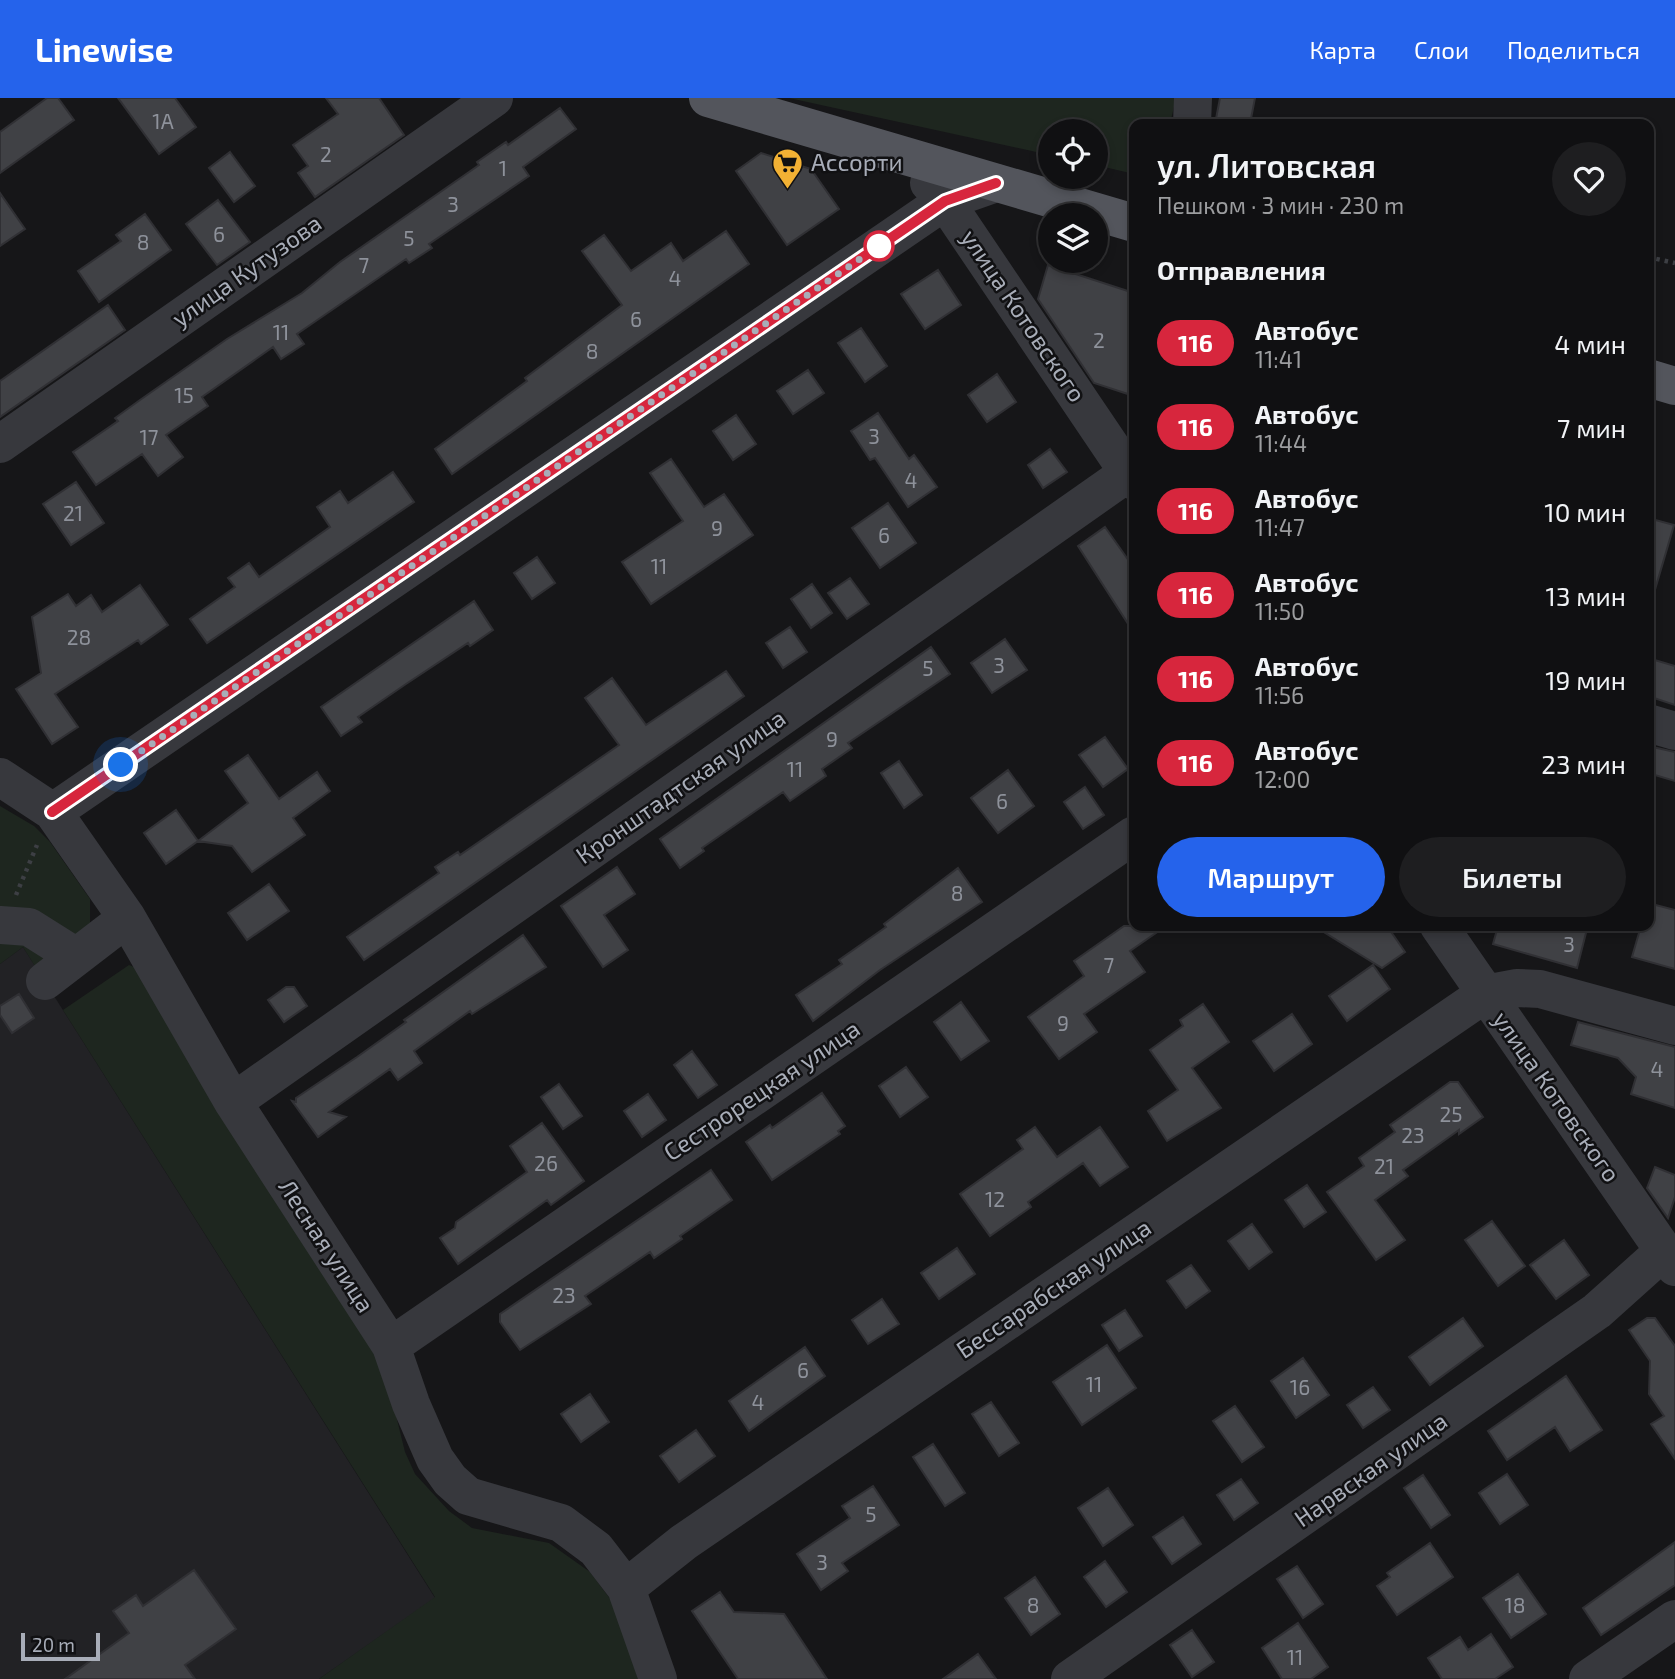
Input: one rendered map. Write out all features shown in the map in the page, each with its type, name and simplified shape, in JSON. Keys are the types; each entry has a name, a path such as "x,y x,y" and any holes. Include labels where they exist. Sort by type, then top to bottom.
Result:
{"main road":[{"path":"708,98 1129,222"},
{"path":"1654,380 1675,386"}],"street":[{"name":"улица Кутузова","path":"0,444 494,98"},
{"path":"1192,119 1194,98"},
{"name":"улица Котовского","path":"905,156 945,201 1129,474"},
{"path":"52,812 945,201 996,183"},
{"name":"Кронштадтская улица","path":"233,1102 1129,478"},
{"path":"1654,725 1675,731"},
{"name":"Лесная улица","path":"0,777 52,812 127,918 233,1102 391,1346 411,1404 435,1459 450,1480 468,1496 561,1523 596,1549 626,1588 658,1679"},
{"name":"Сестрорецкая улица","path":"391,1346 1129,838"},
{"path":"45,981 127,918"},
{"path":"2,924 29,927 75,956"},
{"name":"улица Котовского","path":"1441,931 1669,1259"},
{"path":"1485,995 1517,988 1540,989 1675,1026"},
{"name":"Бессарабская улица","path":"626,1588 684,1542 1485,995"},
{"name":"Нарвская улица","path":"1070,1679 1669,1259"},
{"path":"1588,1679 1675,1619"}],"path":[{"path":"1654,258 1675,263"},
{"path":"2,924 52,812"}],"shaded area":[{"path":"789,98 1176,98 1171,119 1129,119 1129,173 1108,168 1108,119 1038,119 1038,152"},
{"path":"0,806 34,826 50,842 90,899 90,924 38,971 23,947 0,964"},
{"path":"23,947 435,1598 319,1679 0,1679 0,964"},
{"path":"129,965 134,967 382,1359 405,1452 415,1474 449,1511 472,1528 549,1543 590,1572 617,1608 638,1679 319,1679 435,1597 63,1010"}],"building":[{"path":"47,98 58,98 74,120 0,173 0,132"},
{"path":"118,98 175,98 196,127 159,154"},
{"path":"326,98 379,98 404,135 315,197 298,173 308,166 293,145 338,114"},
{"path":"1220,98 1255,98 1251,119 1216,119"},
{"path":"560,108 576,129 523,167 529,176 429,244 432,248 409,263 406,259 297,334 304,344 281,359 273,347 202,397 208,406 166,435 183,457 158,476 142,454 96,485 73,452 118,421 115,418 140,400 227,339 302,293 340,262 479,165 477,162 506,142 508,145"},
{"path":"230,152 255,186 234,202 209,168"},
{"name":"Ассорти","path":"761,153 811,169 839,209 787,245 736,171"},
{"path":"0,193 25,229 0,246"},
{"path":"218,200 250,242 217,265 186,224"},
{"path":"145,214 171,250 99,302 78,271 121,241 116,235"},
{"path":"726,231 749,264 452,474 435,449 527,381 525,378 622,305 582,251 604,235 631,271 671,243 683,261"},
{"path":"938,270 961,305 925,329 901,294"},
{"path":"1046,273 1073,273 1129,291 1129,394 1094,383 1038,299"},
{"path":"108,305 125,330 0,417 0,381"},
{"path":"861,328 887,366 865,382 838,343"},
{"path":"808,370 824,393 793,414 777,391"},
{"path":"997,374 1016,402 987,422 968,395"},
{"path":"878,413 909,459 914,455 937,487 908,507 875,458 870,460 851,431"},
{"path":"736,415 756,444 733,460 713,431"},
{"path":"1050,449 1067,472 1043,488 1028,465"},
{"path":"671,459 704,507 724,494 753,535 651,604 622,562 683,521 650,473"},
{"path":"393,472 414,502 207,643 190,619 235,587 228,578 249,563 259,577 330,527 317,507 340,491 348,503"},
{"path":"76,482 104,523 71,545 43,504"},
{"path":"888,503 916,543 880,568 852,528"},
{"path":"1654,520 1674,525 1654,593"},
{"path":"1105,527 1129,561 1129,625 1078,546"},
{"path":"537,557 555,583 532,599 514,573"},
{"path":"850,578 869,604 847,619 828,593"},
{"path":"812,584 832,613 811,628 791,599"},
{"path":"140,585 168,625 141,644 138,640 55,694 78,727 52,744 16,689 41,673 32,617 68,594 76,606 91,595 102,612"},
{"path":"474,601 493,630 470,646 468,643 358,717 362,722 341,736 321,707"},
{"path":"790,627 807,652 783,668 766,643"},
{"path":"1005,639 1027,670 992,693 971,663"},
{"path":"931,647 950,674 848,743 852,748 822,769 826,776 790,801 783,792 702,848 704,851 680,868 660,839"},
{"path":"1654,660 1675,666 1675,705 1654,698"},
{"path":"726,671 744,696 364,960 347,937 439,873 435,867 458,852 460,855 619,745 585,698 612,678 646,725"},
{"path":"1105,737 1128,769 1103,787 1079,755"},
{"path":"1654,747 1675,752 1675,781 1654,775"},
{"path":"248,755 279,799 317,772 330,791 293,818 305,835 252,872 232,846 198,841 248,803 225,771"},
{"path":"899,761 922,795 904,808 881,773"},
{"path":"1008,770 1034,806 998,833 971,798"},
{"path":"1085,787 1104,815 1083,829 1064,802"},
{"path":"176,810 198,841 166,864 144,833"},
{"path":"617,867 635,894 604,915 628,950 603,967 561,906"},
{"path":"958,868 982,902 880,970 813,1021 796,995 842,964 839,960 886,927 884,924"},
{"path":"269,884 289,911 247,940 228,913"},
{"path":"1654,905 1675,910 1675,969 1632,957 1640,931 1654,931"},
{"path":"1124,926 1129,926 1129,931 1159,931 1130,951 1145,972 1084,1014 1097,1032 1059,1059 1028,1017 1084,976 1074,961"},
{"path":"1322,931 1390,931 1405,952 1382,968"},
{"path":"1497,931 1586,931 1577,968 1493,944"},
{"path":"523,935 546,967 472,1014 470,1011 414,1051 422,1063 398,1080 390,1069 329,1112 346,1117 318,1137 292,1101 296,1102 296,1098 406,1022 404,1020"},
{"path":"1373,965 1390,989 1347,1021 1329,996"},
{"path":"286,987 294,987 307,1006 284,1022 268,1000"},
{"path":"19,994 34,1018 12,1033 0,1015 0,1006"},
{"path":"961,1002 989,1041 961,1060 934,1022"},
{"path":"1203,1004 1229,1042 1192,1068 1221,1108 1167,1141 1148,1111 1178,1090 1150,1050 1183,1026 1180,1020"},
{"path":"1292,1014 1312,1044 1274,1071 1253,1041"},
{"path":"1578,1022 1675,1047 1675,1108 1631,1094 1636,1077 1618,1058 1571,1045"},
{"path":"692,1051 717,1085 698,1098 674,1065"},
{"path":"906,1067 928,1097 900,1117 879,1086"},
{"path":"1450,1082 1458,1082 1483,1117 1459,1134 1459,1130 1403,1170 1408,1176 1375,1200 1405,1240 1376,1260 1327,1192 1364,1166 1359,1158 1395,1132 1390,1125"},
{"path":"559,1084 582,1116 563,1129 541,1097"},
{"path":"822,1093 845,1126 838,1131 840,1134 772,1180 746,1142 770,1125 772,1128"},
{"path":"648,1094 666,1120 642,1137 624,1111"},
{"path":"542,1123 584,1181 551,1205 547,1200 458,1264 440,1238 455,1228 456,1222 527,1172 510,1146"},
{"path":"1035,1127 1057,1157 1100,1127 1128,1167 1100,1186 1083,1163 1028,1202 1031,1207 990,1236 960,1194 1023,1149 1017,1140"},
{"path":"1655,1167 1675,1175 1675,1197 1668,1218 1647,1188"},
{"path":"711,1170 732,1200 680,1236 682,1239 654,1258 650,1252 585,1296 591,1304 520,1350 500,1322 500,1314"},
{"path":"1307,1185 1326,1212 1304,1227 1285,1200"},
{"path":"1492,1221 1525,1266 1498,1286 1465,1240"},
{"path":"1252,1224 1272,1252 1249,1269 1228,1241"},
{"path":"1564,1240 1589,1275 1556,1299 1530,1265"},
{"path":"957,1248 975,1274 939,1299 921,1273"},
{"path":"1191,1265 1210,1291 1186,1308 1167,1281"},
{"path":"882,1299 899,1324 868,1344 852,1320"},
{"path":"1125,1310 1142,1336 1119,1351 1102,1325"},
{"path":"1463,1318 1483,1346 1430,1385 1409,1357"},
{"path":"1647,1318 1655,1318 1675,1346 1675,1459 1651,1424 1664,1416 1649,1394 1650,1361 1629,1330"},
{"path":"1107,1345 1136,1388 1082,1425 1053,1382"},
{"path":"805,1347 825,1376 749,1431 729,1401"},
{"path":"1303,1358 1329,1395 1296,1418 1271,1381"},
{"path":"1566,1376 1602,1430 1570,1451 1555,1427 1507,1460 1488,1431"},
{"path":"1373,1387 1390,1410 1363,1428 1347,1405"},
{"path":"590,1394 609,1422 581,1442 561,1414"},
{"path":"991,1402 1019,1443 999,1456 972,1414"},
{"path":"1235,1406 1264,1447 1242,1462 1213,1421"},
{"path":"696,1430 715,1456 679,1482 660,1456"},
{"path":"933,1444 965,1493 945,1506 913,1457"},
{"path":"1507,1474 1528,1505 1500,1524 1479,1493"},
{"path":"1423,1475 1450,1515 1431,1528 1404,1488"},
{"path":"1241,1479 1258,1503 1234,1520 1217,1495"},
{"path":"873,1486 899,1525 842,1563 848,1571 821,1590 797,1554 850,1518 842,1506"},
{"path":"1108,1488 1133,1525 1103,1546 1078,1508"},
{"path":"1183,1517 1201,1544 1172,1564 1153,1537"},
{"path":"1675,1542 1675,1585 1601,1635 1583,1608"},
{"path":"1430,1543 1453,1577 1397,1615 1377,1586 1390,1577 1387,1573"},
{"path":"1105,1561 1127,1592 1106,1607 1084,1577"},
{"path":"1297,1566 1323,1604 1303,1618 1277,1579"},
{"path":"194,1570 236,1629 185,1665 195,1679 65,1679 129,1633 113,1611 136,1595 143,1606"},
{"path":"1518,1574 1546,1614 1511,1638 1483,1598"},
{"path":"1035,1577 1060,1614 1031,1635 1005,1598"},
{"path":"720,1592 734,1612 784,1614 827,1679 738,1679 692,1611"},
{"path":"1298,1623 1328,1667 1311,1679 1282,1679 1262,1648"},
{"path":"1192,1630 1214,1662 1192,1677 1170,1645"},
{"path":"1491,1634 1513,1667 1495,1679 1442,1679 1428,1658 1460,1637 1468,1650"},
{"path":"978,1654 996,1679 943,1679"}],"bus line":[{"name":"116","path":"52,812 945,201 996,183"}],"place":[{"name":"Ассорти","path":"788,190"}],"route":[{"path":"121,765 879,246"}]}
